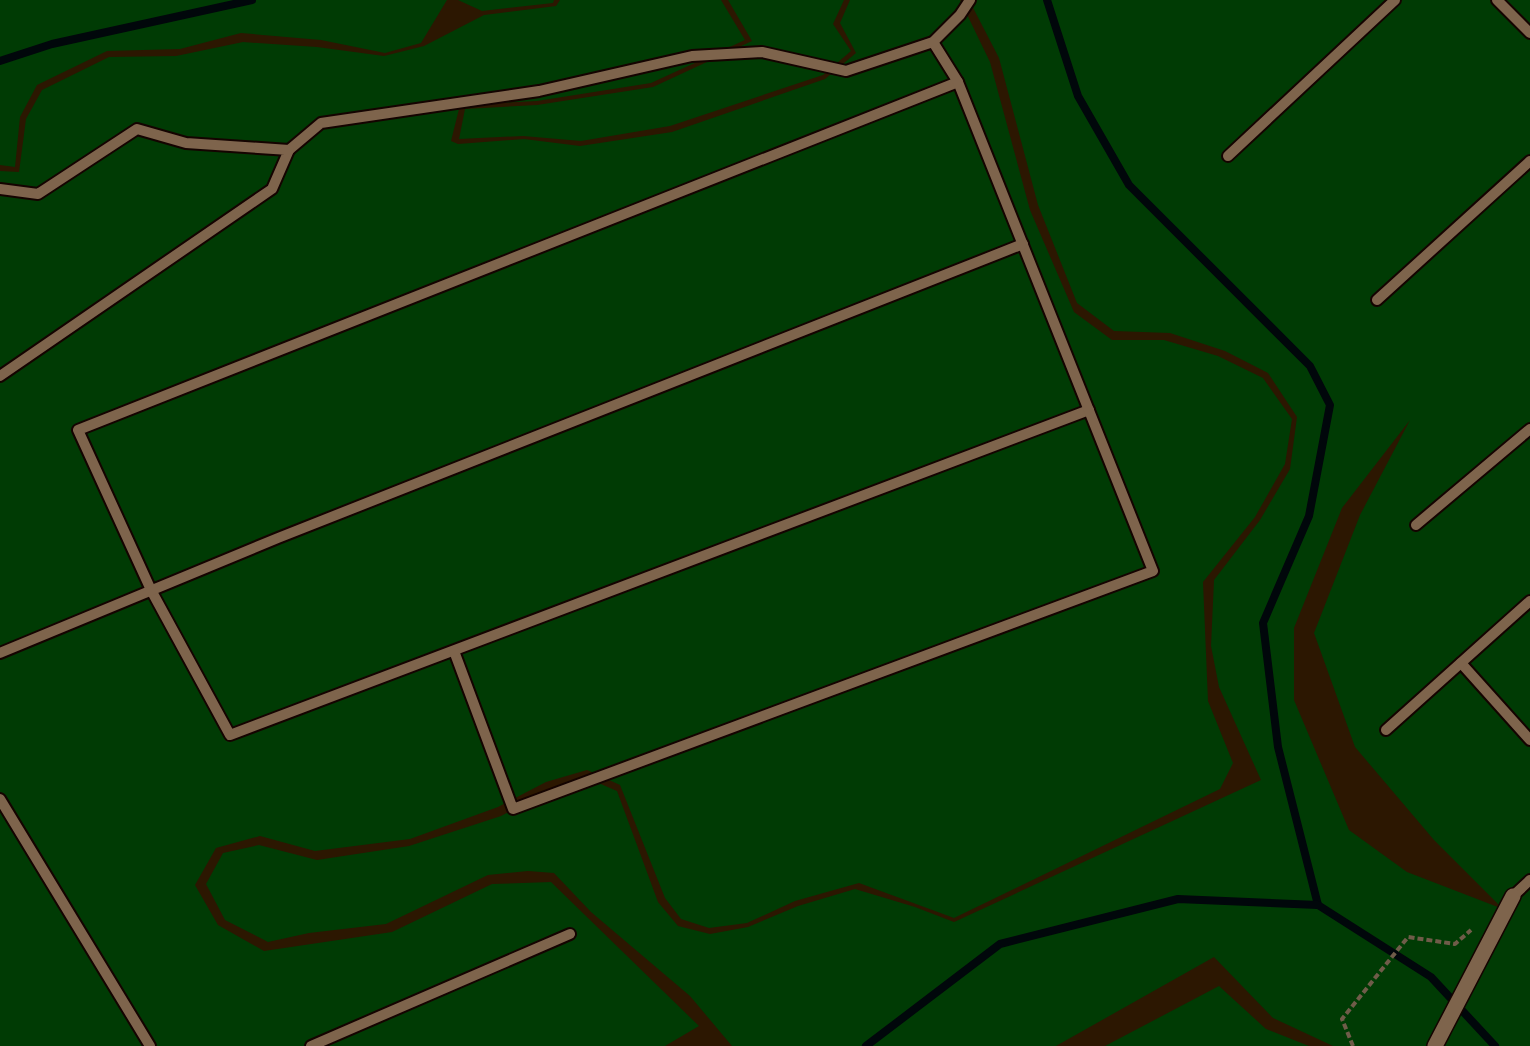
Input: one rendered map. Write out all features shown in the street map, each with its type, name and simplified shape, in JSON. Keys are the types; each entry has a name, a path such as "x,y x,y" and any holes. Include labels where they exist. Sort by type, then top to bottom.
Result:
{"street":[{"path":"1436,1045 1512,896"}],"lane":[{"path":"0,376 272,189 289,150 321,123 539,91 692,56 762,52 846,71 933,42 960,15 970,0"},
{"path":"1228,156 1395,0"},
{"path":"1497,0 1530,33"},
{"path":"454,651 513,809 1153,571 958,82 933,42"},
{"path":"958,82 78,430 151,590 230,735 1089,410"},
{"path":"0,189 38,194 136,129 186,144 289,150"},
{"path":"1377,300 1530,161"},
{"path":"0,653 151,590 1023,244"},
{"path":"1416,525 1530,429"},
{"path":"1386,730 1530,601"},
{"path":"1461,663 1530,740"},
{"path":"0,799 150,1046"},
{"path":"1512,896 1530,880"},
{"path":"311,1046 570,934"}],"path":[{"path":"1353,1046 1342,1019 1408,937 1455,944 1479,923"}],"green space":[{"path":"0,0 447,0 421,43 385,53 321,40 241,33 180,49 107,51 37,85 20,117 15,167 0,165"},
{"path":"458,0 554,0 553,3 482,11"},
{"path":"560,0 721,0 745,40 651,83 537,101 460,105 451,141 458,144 524,139 580,146 672,132 825,79 856,53 840,23 850,0 960,0 990,62 1030,210 1074,312 1112,340 1164,340 1218,356 1263,378 1292,419 1285,464 1255,517 1203,582 1208,701 1233,763 1220,789 954,918 859,883 795,901 747,923 709,928 681,919 665,898 620,785 587,770 546,782 498,807 410,839 315,851 260,836 216,848 195,885 218,925 264,951 392,932 492,884 551,882 699,1026 665,1046 0,1046 0,171 19,172 26,119 42,90 109,57 176,56 243,42 317,47 384,56 424,46 484,15 556,6"},
{"path":"728,0 844,0 833,24 851,51 823,75 670,126 581,141 523,136 459,139 465,109 537,105 653,87 752,41"},
{"path":"969,0 1530,0 1530,1046 1333,1046 1273,1018 1214,957 1056,1046 732,1046 690,996 591,912 554,873 528,871 488,875 386,924 309,933 268,942 225,920 206,884 223,853 259,845 317,860 409,846 501,816 547,792 587,778 617,791 658,902 678,926 710,934 748,927 798,906 855,889 915,907 954,922 1261,780 1219,687 1211,646 1214,580 1260,520 1290,469 1297,417 1268,373 1225,351 1170,333 1114,331 1077,303 1038,205 999,58","holes":["1410,420 1360,515 1314,633 1355,747 1434,840 1503,909 1407,872 1349,830 1294,700 1294,628 1342,508"]},
{"path":"1219,986 1266,1029 1309,1046 1105,1046"}],"waterway":[{"path":"0,61 52,44 252,0"},
{"path":"1047,0 1078,96 1129,185 1310,366 1330,405 1309,516 1263,623 1278,747 1318,905"},
{"path":"866,1046 1000,944 1178,899 1318,905 1431,977 1495,1046"}]}
